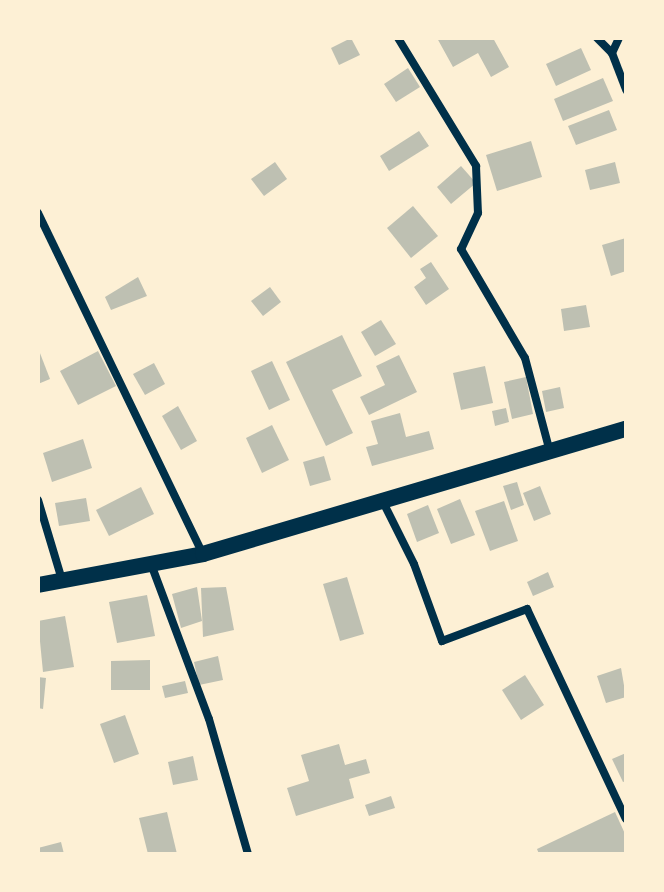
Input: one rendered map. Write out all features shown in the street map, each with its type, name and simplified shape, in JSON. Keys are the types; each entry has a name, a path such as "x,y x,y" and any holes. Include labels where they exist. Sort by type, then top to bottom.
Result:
{"main road":[{"path":"38,585 203,554 626,429"}],"street":[{"path":"398,38 476,166 478,213 461,249 525,358 550,452"},
{"path":"597,38 612,53 626,90"},
{"path":"612,53 619,38"},
{"path":"38,213 203,554"},
{"path":"38,500 62,581"},
{"path":"383,502 414,564 442,641 527,609 626,819"},
{"path":"151,564 209,719 248,854"}],"building":[{"path":"351,38 360,55 339,65 331,48"},
{"path":"437,38 493,38 509,67 491,77 478,53 453,67"},
{"path":"581,48 591,70 556,86 546,64"},
{"path":"408,68 420,87 396,102 384,84"},
{"path":"603,78 613,101 563,121 554,99"},
{"path":"609,110 617,130 576,145 568,126"},
{"path":"419,131 429,146 389,171 380,156"},
{"path":"531,141 542,177 497,191 486,155"},
{"path":"275,162 287,179 264,196 251,179"},
{"path":"615,162 620,183 590,190 585,170"},
{"path":"461,166 476,183 451,204 437,187"},
{"path":"413,206 438,236 411,258 387,228"},
{"path":"626,238 626,271 611,276 602,245"},
{"path":"431,262 449,289 426,305 414,287 426,278 420,269"},
{"path":"138,277 147,296 111,310 105,297"},
{"path":"270,287 281,302 263,316 251,301"},
{"path":"586,305 590,327 564,331 561,309"},
{"path":"381,320 396,344 375,356 361,332"},
{"path":"342,335 362,376 332,390 353,433 326,446 286,362"},
{"path":"38,348 50,379 38,384"},
{"path":"98,351 116,386 78,405 60,371"},
{"path":"399,355 417,392 369,415 360,397 385,385 376,366"},
{"path":"272,361 290,400 269,410 251,371"},
{"path":"154,363 165,384 145,395 133,374"},
{"path":"485,366 493,403 461,410 453,373"},
{"path":"526,377 533,414 512,419 504,382"},
{"path":"560,387 564,408 546,412 542,391"},
{"path":"178,406 197,441 181,450 162,416"},
{"path":"506,408 509,422 495,426 492,411"},
{"path":"400,413 406,437 429,431 434,449 372,466 366,447 378,444 371,421"},
{"path":"272,425 289,460 262,473 246,438"},
{"path":"83,439 92,468 52,482 43,453"},
{"path":"324,456 331,480 310,486 303,462"},
{"path":"517,482 524,505 511,510 503,486"},
{"path":"540,486 551,514 534,521 523,493"},
{"path":"141,487 154,514 109,536 96,510"},
{"path":"86,498 90,521 59,526 55,503"},
{"path":"460,499 475,535 451,544 437,509"},
{"path":"504,501 518,541 490,551 475,511"},
{"path":"428,505 439,533 417,542 407,514"},
{"path":"548,572 554,587 533,596 527,582"},
{"path":"347,577 364,634 340,641 323,584"},
{"path":"197,587 202,621 181,628 172,594"},
{"path":"226,587 234,630 203,637 201,588"},
{"path":"147,595 155,636 117,643 109,602"},
{"path":"65,616 74,667 43,672 38,621"},
{"path":"218,656 223,680 199,685 194,662"},
{"path":"150,660 150,690 111,690 111,661"},
{"path":"621,668 626,697 606,703 597,676"},
{"path":"525,675 544,705 521,720 502,690"},
{"path":"38,677 46,678 43,709 38,708"},
{"path":"185,681 188,693 165,698 162,686"},
{"path":"125,715 139,754 114,763 100,724"},
{"path":"339,744 345,765 366,759 370,773 349,779 354,798 296,816 287,788 309,781 301,755"},
{"path":"626,753 626,781 623,782 612,759"},
{"path":"193,756 198,780 173,785 168,762"},
{"path":"391,796 395,808 369,816 365,805"},
{"path":"167,812 177,854 148,854 139,818"},
{"path":"615,812 626,836 626,854 539,854 537,849"},
{"path":"61,842 64,854 38,854 38,848"}]}
